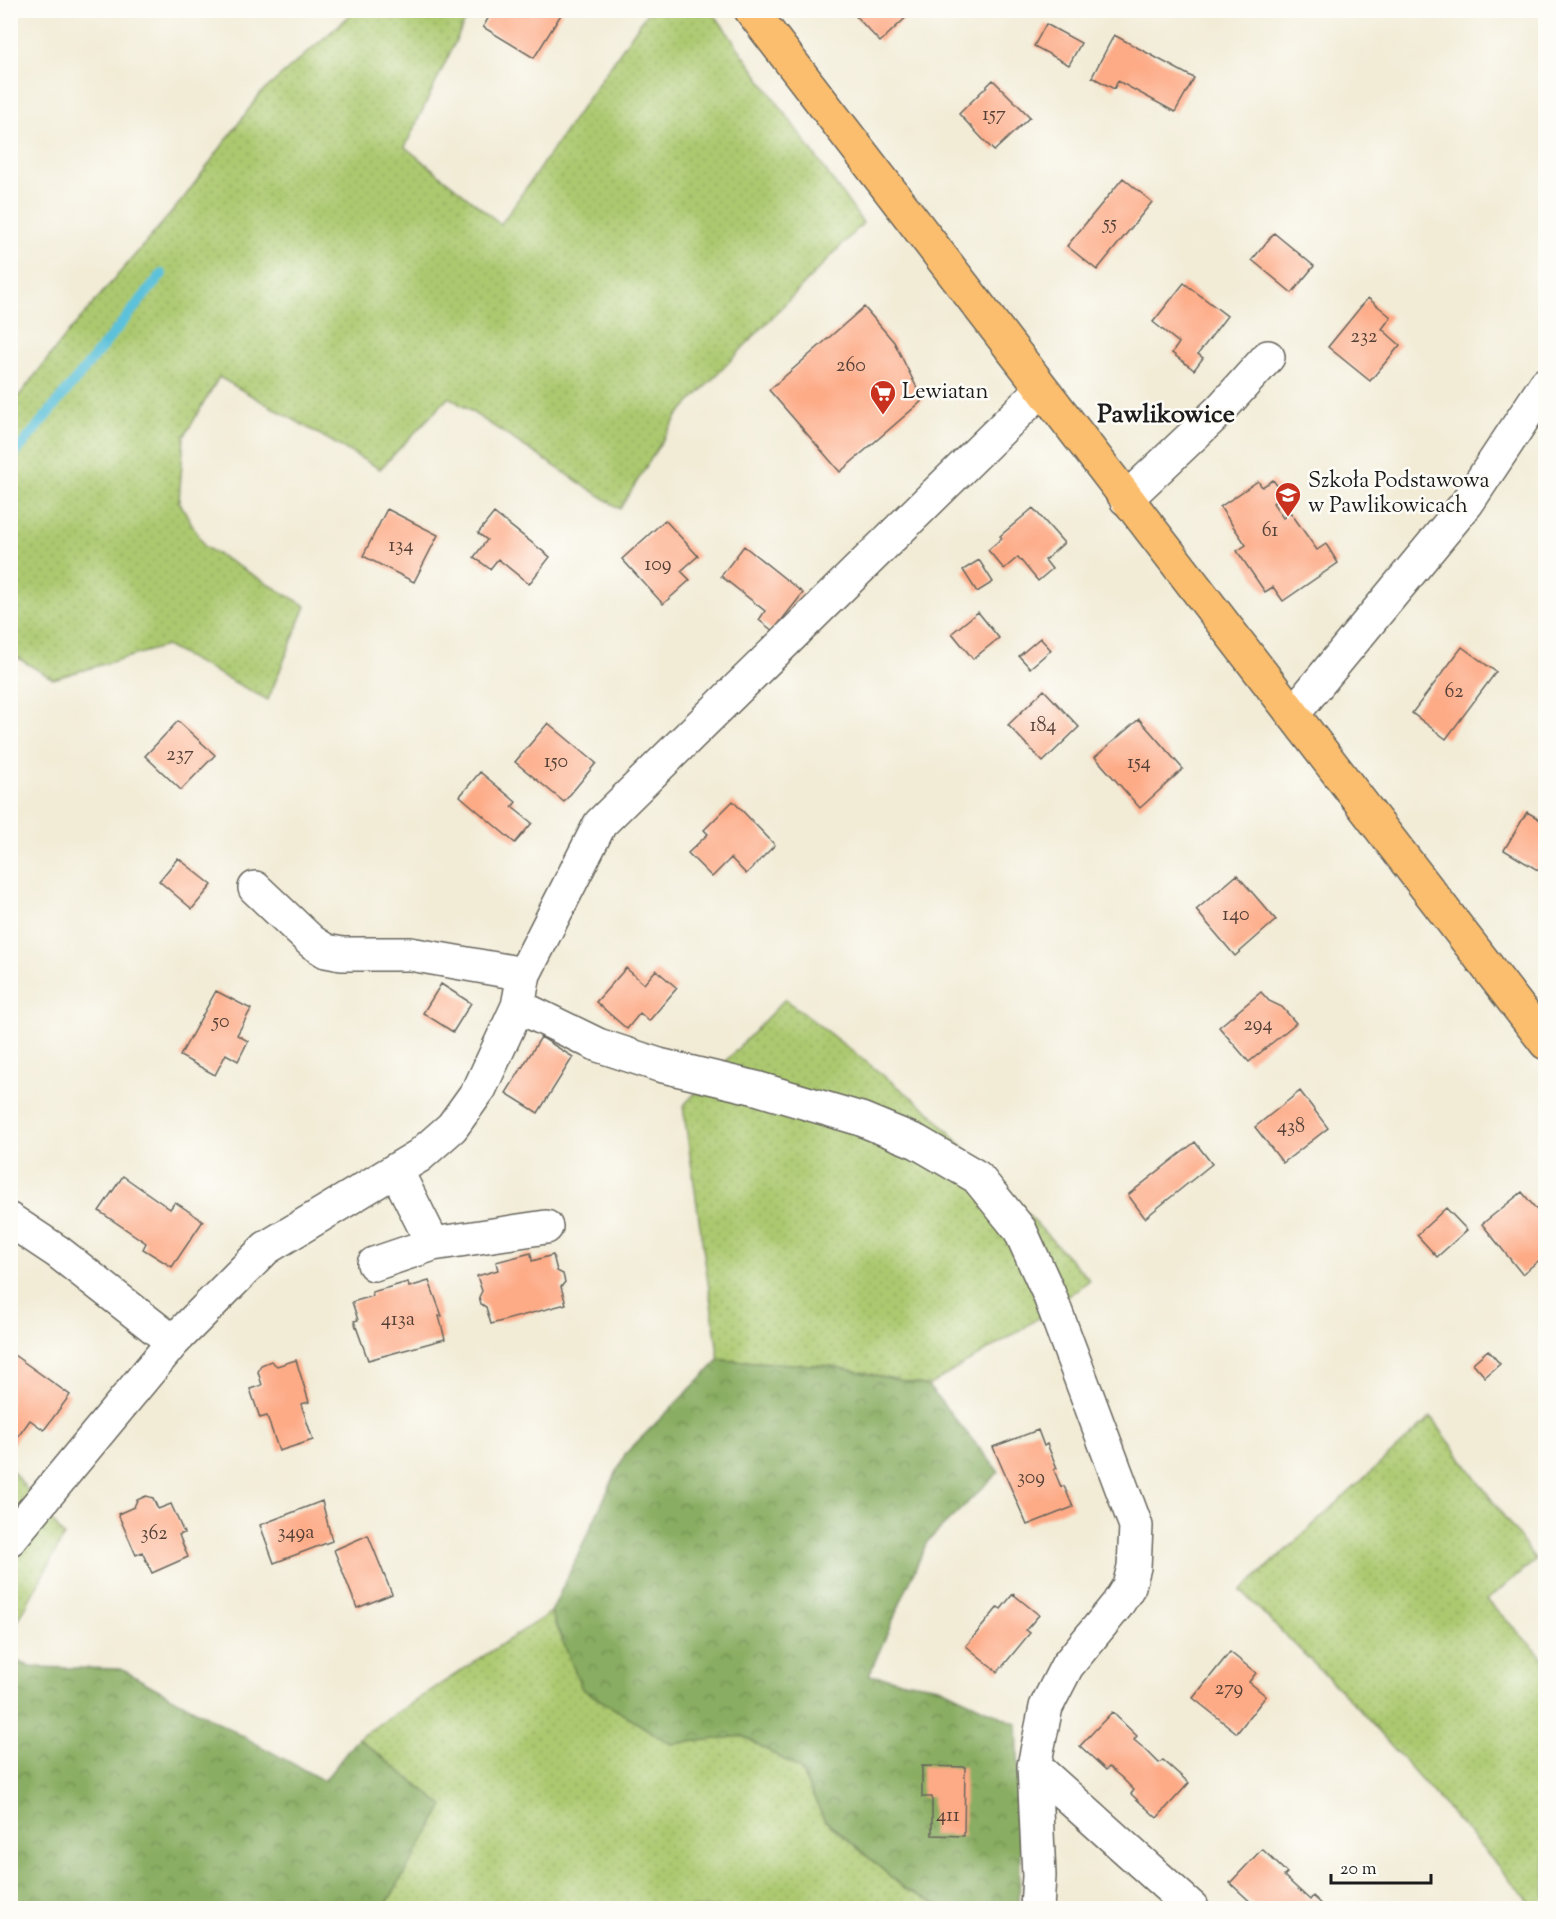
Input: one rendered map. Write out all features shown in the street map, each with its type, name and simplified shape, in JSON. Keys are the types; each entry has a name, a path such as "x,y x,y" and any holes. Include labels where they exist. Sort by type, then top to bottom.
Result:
{"main road":[{"path":"751,10 1545,1043"}],"street":[{"path":"1126,499 1220,410 1268,357"},
{"path":"1293,714 1467,503 1545,384"},
{"path":"10,1539 173,1342 266,1248 419,1156 452,1127 480,1089 518,1006 524,974 600,824 1042,389"},
{"path":"255,888 312,942 326,951 342,954 410,954 524,974"},
{"path":"518,1006 598,1045 659,1065 756,1088 861,1119 917,1142 977,1178 1020,1230 1049,1294 1136,1526 1134,1567 1129,1586 1117,1605 1067,1665 1046,1707 1034,1766 1039,1876 1037,1908"},
{"path":"396,1170 434,1244"},
{"path":"10,1220 58,1252 173,1342"},
{"path":"374,1264 434,1244 546,1227"},
{"path":"1034,1766 1192,1908"}],"green space":[{"path":"649,10 712,11 863,223 678,415 620,509 449,397 380,469 219,377 184,437 179,501 205,547 306,606 268,700 166,646 53,679 11,654 11,406 67,334 183,199 260,94 355,11 470,11 405,147 501,224"},
{"path":"785,999 928,1110 1090,1280 1021,1330 928,1386 831,1366 719,1360 683,1106"},
{"path":"719,1360 831,1366 928,1386 999,1472 927,1542 869,1675 939,1687 1017,1724 1021,1828 1019,1908 946,1908 905,1889 824,1819 800,1769 743,1736 671,1744 582,1689 551,1612 625,1454"},
{"path":"1431,1417 1536,1560 1487,1600 1545,1660 1545,1908 1535,1908 1357,1707 1241,1591"},
{"path":"11,1469 64,1536 11,1634"},
{"path":"551,1612 583,1689 671,1744 743,1736 800,1769 824,1819 905,1889 946,1908 384,1908 443,1806 358,1738"},
{"path":"10,1658 32,1667 121,1669 324,1781 358,1738 444,1806 384,1908 11,1908"}],"building":[{"path":"493,10 557,10 562,13 534,58 483,27"},
{"path":"850,10 914,10 880,42"},
{"path":"1046,24 1081,43 1069,65 1034,46"},
{"path":"1114,35 1194,78 1175,112 1118,81 1114,89 1092,77"},
{"path":"993,80 1030,117 994,151 959,114"},
{"path":"1123,178 1152,202 1097,270 1067,246"},
{"path":"1274,233 1314,266 1292,293 1252,260"},
{"path":"1184,283 1227,316 1198,354 1203,358 1194,370 1172,353 1179,343 1153,322"},
{"path":"1368,298 1391,317 1382,329 1400,345 1370,381 1328,347"},
{"path":"864,307 894,342 923,400 840,472 769,390"},
{"path":"1273,480 1284,495 1273,503 1283,518 1291,513 1317,550 1326,544 1338,563 1283,601 1273,587 1265,592 1237,551 1246,545 1220,507 1258,481 1262,487"},
{"path":"1033,508 1064,543 1045,560 1052,569 1038,581 1018,557 1004,569 988,550 1002,538 1000,536"},
{"path":"387,509 438,535 414,582 363,556"},
{"path":"494,513 550,557 529,584 498,559 490,569 474,557 487,540 478,533"},
{"path":"665,520 698,556 681,571 690,580 663,604 622,559"},
{"path":"744,546 803,593 773,631 759,620 765,611 721,576"},
{"path":"979,560 993,582 977,592 963,570"},
{"path":"978,612 999,638 973,659 952,633"},
{"path":"1040,638 1051,650 1030,668 1019,656"},
{"path":"1462,647 1496,672 1446,739 1412,713"},
{"path":"1044,690 1079,727 1043,762 1008,725"},
{"path":"1139,719 1183,769 1140,808 1095,757"},
{"path":"178,721 215,755 181,790 145,756"},
{"path":"548,723 596,763 564,802 515,762"},
{"path":"480,772 516,802 512,807 532,823 515,843 460,796"},
{"path":"733,801 775,845 746,874 731,858 712,877 688,853 708,834 704,830"},
{"path":"1527,812 1546,823 1546,875 1504,850"},
{"path":"178,858 212,885 192,909 159,881"},
{"path":"1237,875 1276,920 1235,956 1196,910"},
{"path":"626,968 644,984 656,970 677,988 649,1021 640,1013 627,1029 596,1002"},
{"path":"441,984 471,1003 453,1032 423,1013"},
{"path":"216,991 251,1009 237,1035 248,1041 238,1061 226,1054 215,1075 180,1056"},
{"path":"1261,992 1269,1001 1282,1007 1296,1023 1249,1062 1219,1027"},
{"path":"541,1037 573,1057 538,1113 506,1093"},
{"path":"1300,1091 1328,1128 1283,1163 1255,1127"},
{"path":"1195,1142 1212,1164 1145,1218 1128,1195"},
{"path":"123,1176 170,1209 175,1202 203,1221 172,1267 143,1249 146,1243 99,1211"},
{"path":"1522,1192 1546,1221 1546,1255 1522,1274 1482,1224"},
{"path":"1446,1208 1467,1230 1437,1257 1417,1235"},
{"path":"531,1253 532,1261 553,1255 557,1271 563,1274 565,1282 561,1287 566,1304 491,1324 486,1307 481,1304 479,1297 482,1291 477,1276 498,1270 496,1262"},
{"path":"429,1281 442,1316 439,1316 445,1339 368,1360 354,1321 358,1320 352,1302 373,1296 372,1292 408,1282 409,1287"},
{"path":"1488,1350 1500,1364 1485,1377 1473,1363"},
{"path":"14,1355 70,1395 44,1430 30,1420 10,1448 10,1360"},
{"path":"296,1360 309,1402 301,1404 313,1440 279,1451 267,1416 260,1418 250,1389 262,1385 258,1372 261,1365 271,1361 277,1366"},
{"path":"1038,1430 1057,1468 1054,1470 1061,1487 1064,1486 1073,1507 1027,1525 993,1447"},
{"path":"146,1496 153,1498 158,1509 171,1504 184,1533 179,1535 188,1557 152,1573 142,1552 136,1555 118,1514 134,1507 137,1500"},
{"path":"322,1501 332,1541 274,1563 260,1525"},
{"path":"368,1535 392,1594 357,1608 334,1550"},
{"path":"1013,1594 1039,1615 1026,1630 1030,1633 998,1672 966,1646 998,1607 1001,1609"},
{"path":"1230,1652 1256,1673 1249,1682 1266,1696 1237,1733 1193,1698"},
{"path":"1112,1712 1137,1736 1134,1740 1159,1763 1163,1760 1189,1783 1157,1818 1131,1794 1134,1790 1122,1778 1109,1767 1106,1770 1080,1746"},
{"path":"922,1766 965,1767 964,1836 932,1835 932,1797 922,1797"},
{"path":"1262,1849 1287,1873 1284,1876 1310,1900 1313,1896 1326,1908 1264,1908 1259,1904 1256,1907 1230,1883"}],"waterway":[{"path":"10,460 162,274"}],"place":[{"name":"Lewiatan","path":"883,416"},
{"name":"Szkoła Podstawowa w Pawlikowicach","path":"1288,518"}],"district":[{"name":"Pawlikowice","path":"1166,415"}]}
